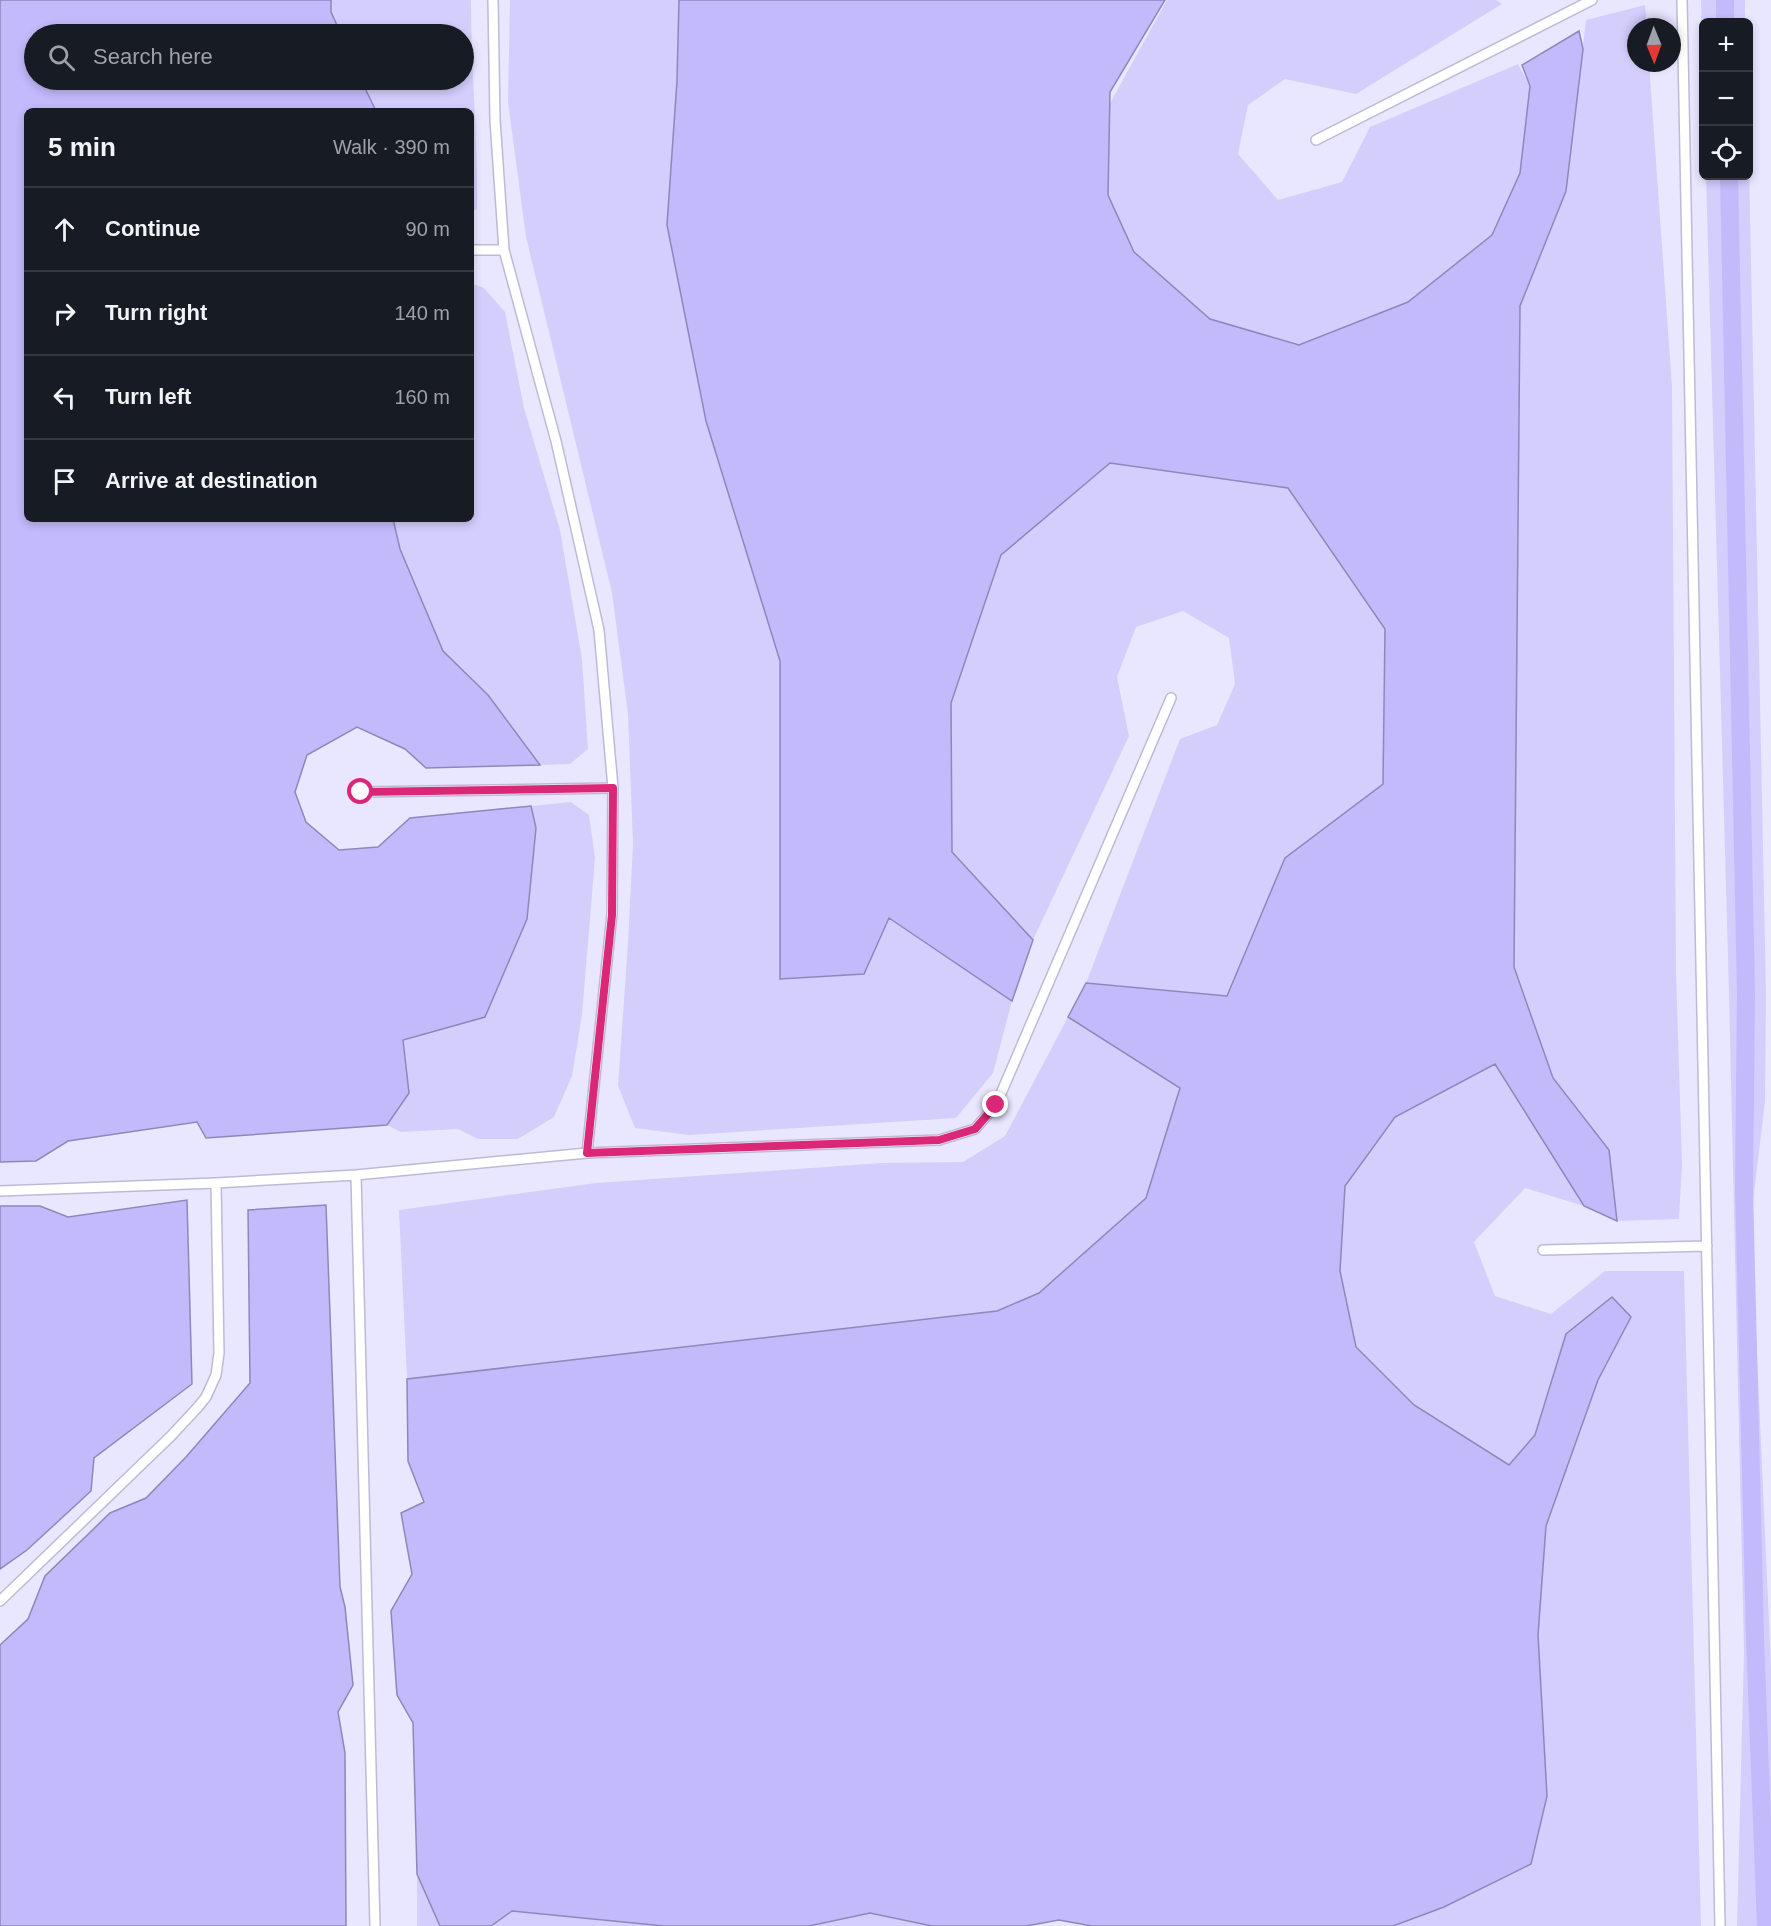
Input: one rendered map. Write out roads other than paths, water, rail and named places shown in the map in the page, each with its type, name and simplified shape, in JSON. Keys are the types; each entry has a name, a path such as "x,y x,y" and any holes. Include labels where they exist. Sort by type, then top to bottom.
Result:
{"lane":[{"path":"493,0 495,120 504,250 556,441 599,630 613,788 612,915 587,1153"},
{"path":"1316,140 1592,0"},
{"path":"1682,0 1720,1926"},
{"path":"474,250 504,250"},
{"path":"0,1191 356,1175 587,1153 939,1140 975,1129 996,1105 1172,698"},
{"path":"361,792 613,788"},
{"path":"356,1175 375,1926"},
{"path":"0,1601 171,1436 206,1397 216,1375 219,1353 216,1183"},
{"path":"1543,1250 1707,1246"}],"waterway":[{"path":"1725,0 1725,18"},
{"path":"1729,180 1746,994 1744,1188 1755,1638 1766,1926"}]}
